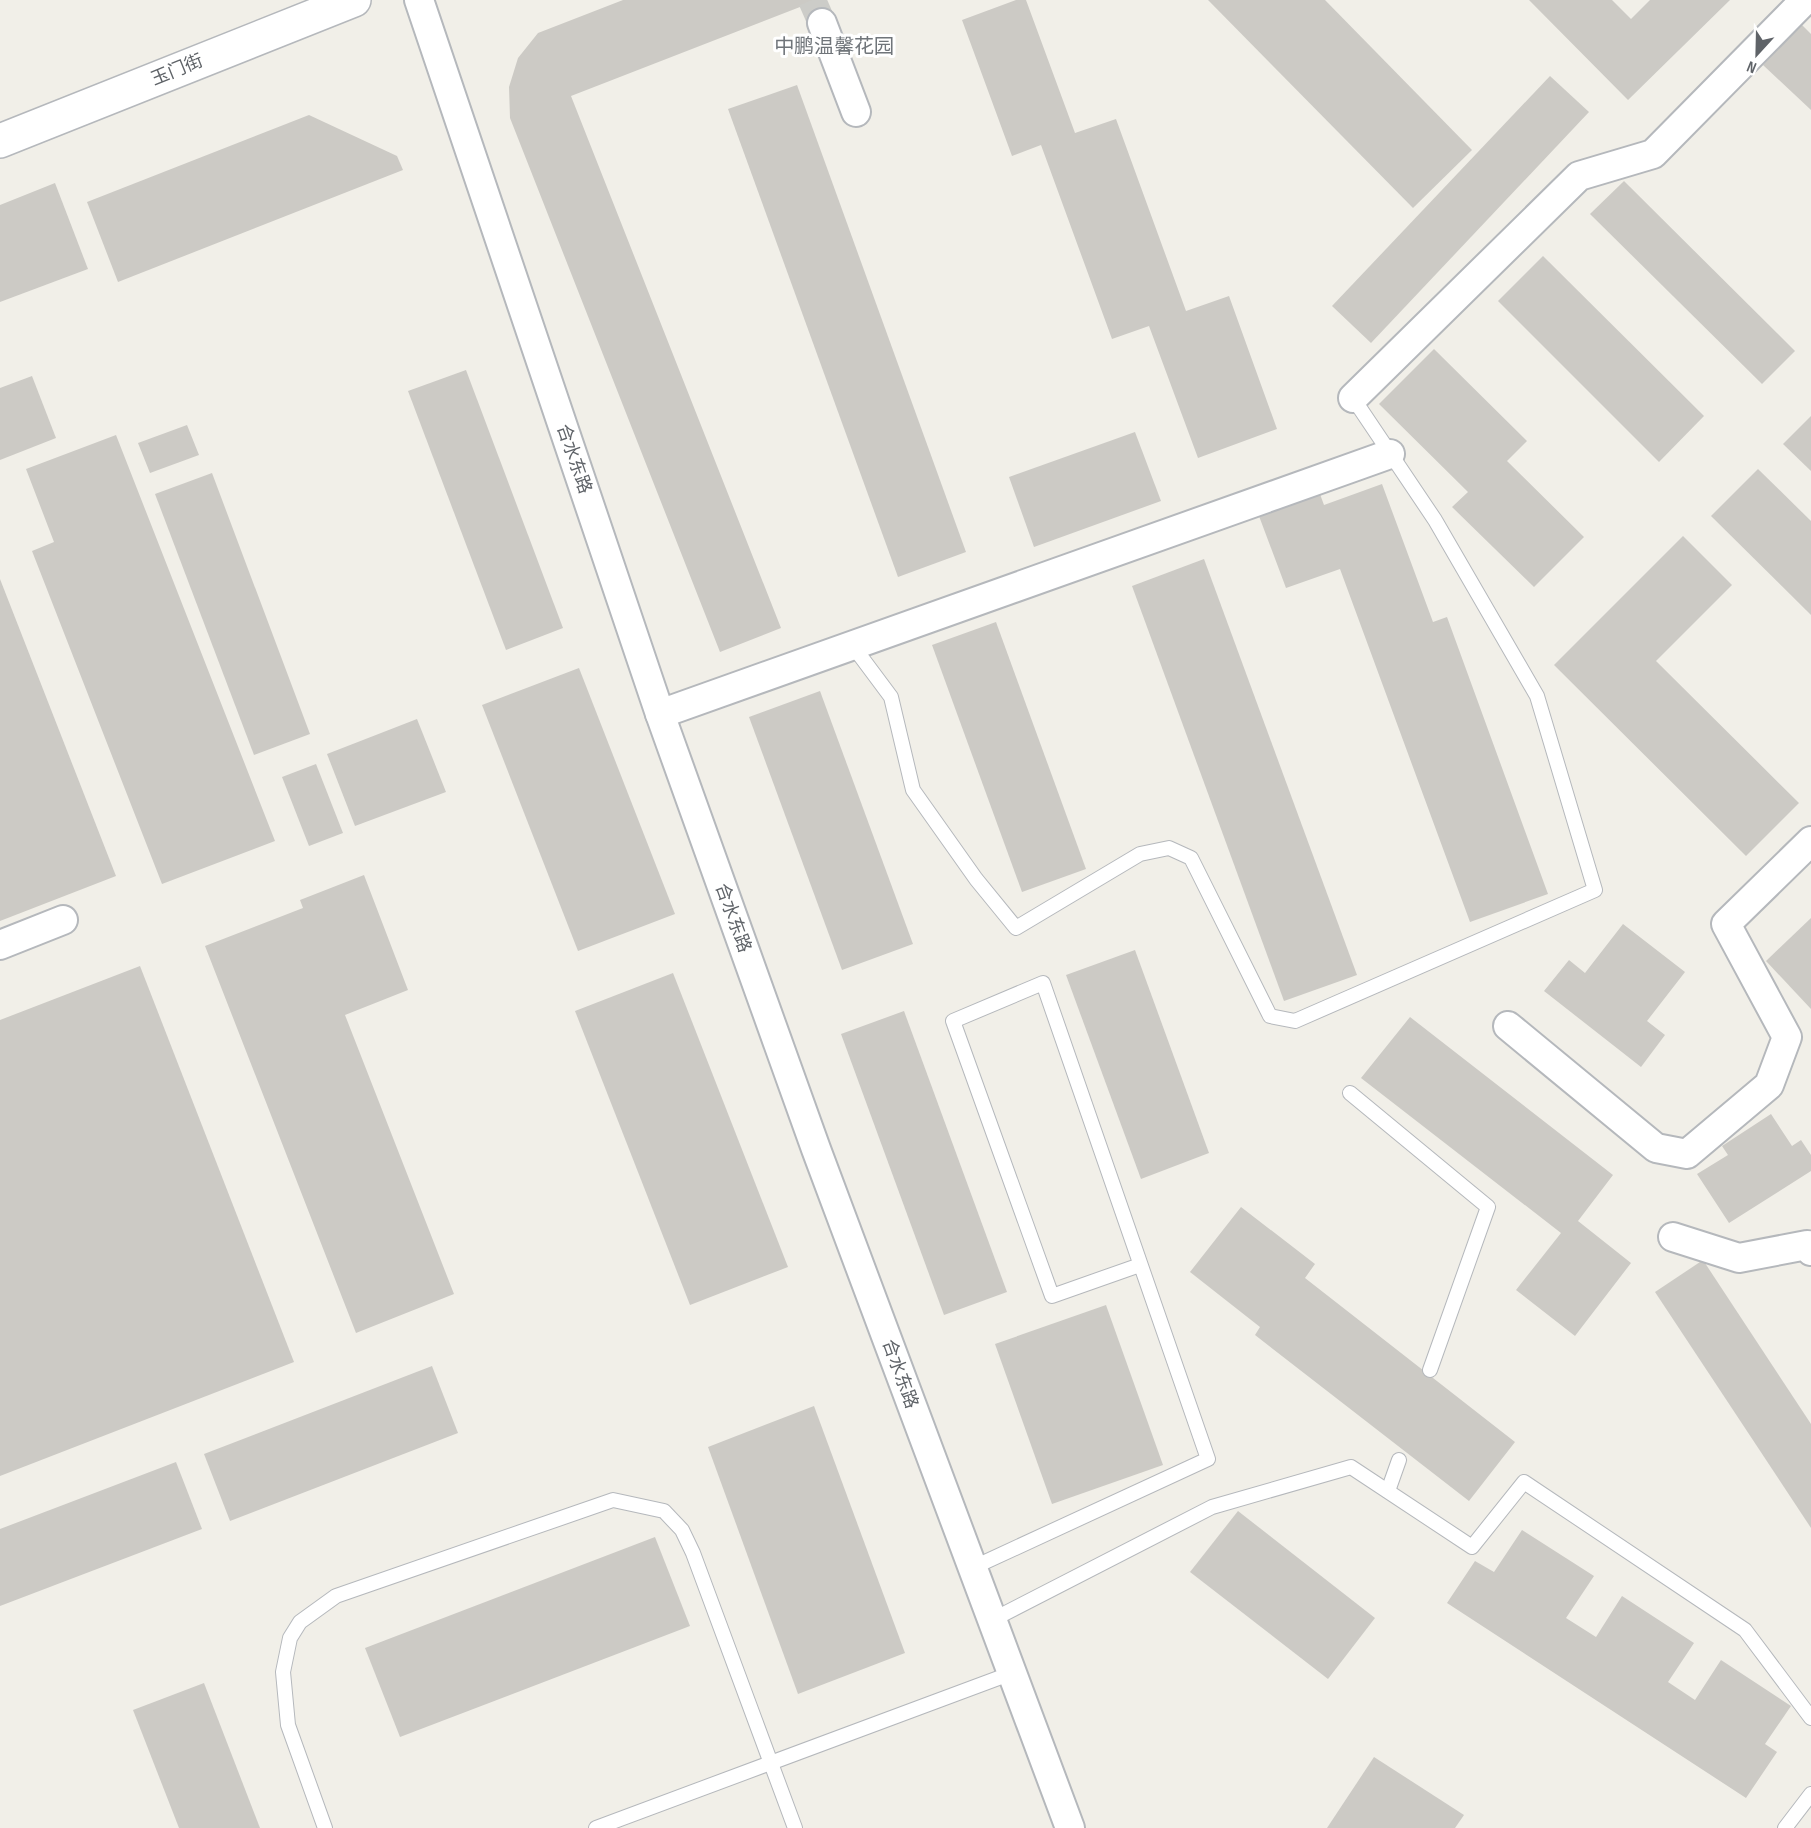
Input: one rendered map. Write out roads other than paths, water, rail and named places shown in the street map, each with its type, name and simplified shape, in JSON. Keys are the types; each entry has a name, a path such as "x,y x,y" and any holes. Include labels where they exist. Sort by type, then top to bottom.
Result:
{"street":[{"name":"玉门街","path":"0,141 354,0"},
{"name":"合水东路","path":"419,0 660,714 816,1149 1070,1828"},
{"path":"1353,398 1579,176 1653,154 1805,0"},
{"path":"822,23 856,112"},
{"path":"660,714 1390,454"},
{"path":"1508,1026 1656,1148 1687,1154 1769,1085 1787,1037 1726,924 1811,842"},
{"path":"0,945 63,920"},
{"path":"1673,1237 1739,1258 1807,1245 1811,1251"}],"lane":[{"path":"853,646 891,697 913,790 976,879 1016,928 1140,854 1169,848 1191,858 1270,1016 1295,1021 1595,890 1538,696 1435,520 1353,398"},
{"path":"972,1568 1208,1460 1043,983 953,1021 1052,1296 1140,1265"},
{"path":"1350,1093 1488,1206 1430,1370"},
{"path":"1388,1491 1399,1460"},
{"path":"992,1620 1212,1507 1351,1467 1472,1547 1524,1482 1745,1630 1811,1718"},
{"path":"325,1828 288,1725 283,1672 290,1638 300,1622 336,1596 613,1500 664,1511 682,1530 693,1553 795,1828"},
{"path":"596,1828 1012,1673"},
{"path":"1785,1828 1811,1794"}],"tunnel":[{"path":"812,0 822,23"}],"district":[{"name":"中鹏温馨花园","path":"834,47"}]}
